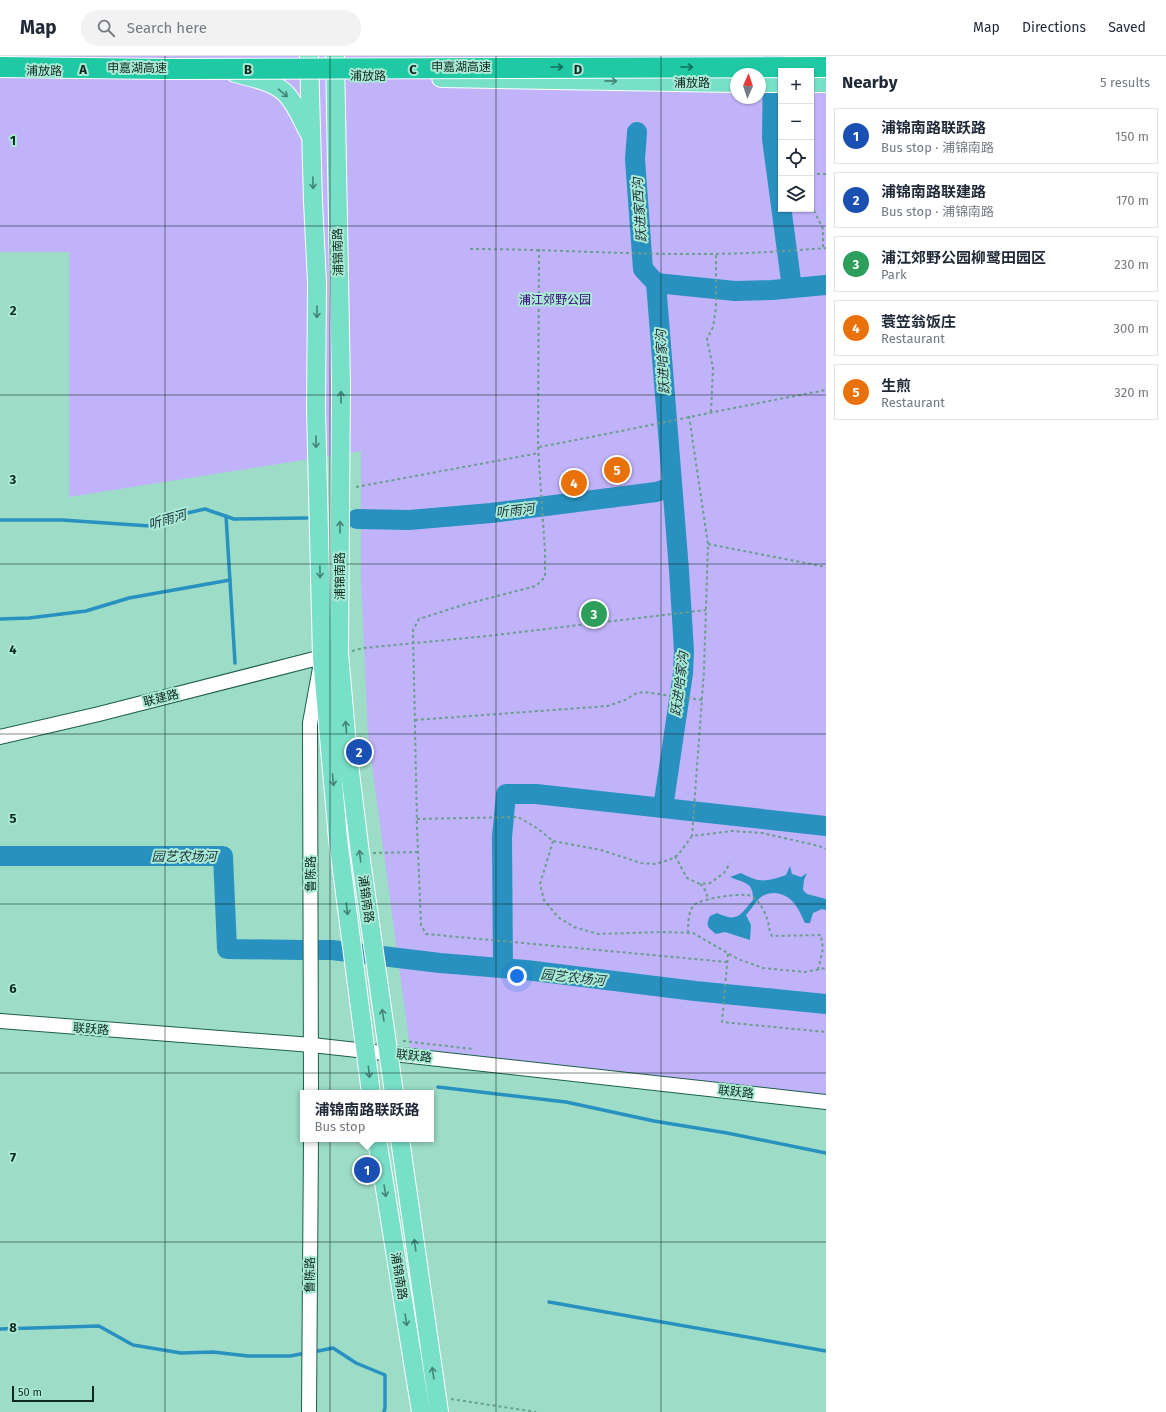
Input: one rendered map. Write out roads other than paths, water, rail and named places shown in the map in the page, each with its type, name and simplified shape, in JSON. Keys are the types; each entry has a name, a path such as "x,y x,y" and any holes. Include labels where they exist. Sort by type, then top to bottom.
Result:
{"highway":[{"name":"申嘉湖高速","path":"0,67 826,67"}],"main road":[{"name":"浦锦南路","path":"309,56 317,283 316,409 322,657 338,839 371,1090"},
{"name":"浦锦南路","path":"335,56 334,75 341,385 339,654 348,756 360,853 394,1090"},
{"name":"浦放路","path":"0,70 730,83"},
{"path":"235,73 264,81 286,94 297,110 309,134 312,144"},
{"path":"766,83 778,83"},
{"path":"814,83 826,83"},
{"name":"浦锦南路","path":"377,1142 421,1412"},
{"name":"浦锦南路","path":"400,1142 444,1405"}],"street":[{"name":"联建路","path":"0,737 106,712 322,657"},
{"name":"鲁陈路","path":"311,1090 310,723 322,657"},
{"name":"联跃路","path":"0,1021 312,1045 826,1102"},
{"name":"鲁陈路","path":"309,1412 311,1142"}],"water":[{"path":"790,866 792,874 801,877 807,873 804,880 803,890 807,894 826,899 826,910 822,909 813,913 810,923 805,923 791,899 781,894 773,893 767,894 757,901 746,915 751,925 750,940 725,932 716,934 709,928 708,922 710,916 717,913 730,917 738,916 753,900 753,894 750,886 730,877 741,873 753,879 768,880 786,875"}],"waterway":[{"name":"跃进哈家沟","path":"773,56 772,139 792,288"},
{"name":"跃进家西沟","path":"637,132 635,159 643,269 656,283"},
{"name":"跃进哈家沟","path":"663,808 683,673 684,651 656,283 735,291 772,290 826,285"},
{"name":"听雨河","path":"357,519 409,520 491,513 656,492 672,487"},
{"name":"听雨河","path":"0,520 62,520 150,526 178,515 205,509 234,519 307,518"},
{"path":"226,516 235,663"},
{"path":"0,619 29,618 86,611 129,598 230,580"},
{"path":"503,968 502,837 506,794 536,794 826,826"},
{"name":"园艺农场河","path":"0,856 223,856 227,949 302,950"},
{"name":"园艺农场河","path":"320,950 332,950 440,963 526,970 695,991 826,1004"},
{"path":"438,1087 566,1102 654,1121 727,1133 826,1153"},
{"path":"549,1302 826,1351"},
{"path":"0,1329 99,1326 133,1345 181,1353 213,1352 248,1356 290,1356 306,1353"},
{"path":"313,1352 333,1348 356,1363 385,1375 384,1412"}],"place":[{"name":"生煎","path":"617,470"},
{"name":"蓑笠翁饭庄","path":"574,483"},
{"name":"浦江郊野公园柳鹭田园区","path":"594,614"},
{"name":"浦锦南路联建路","path":"359,752"},
{"name":"浦锦南路联跃路","path":"367,1170"}],"park label":[{"name":"浦江郊野公园","path":"555,300"}]}
